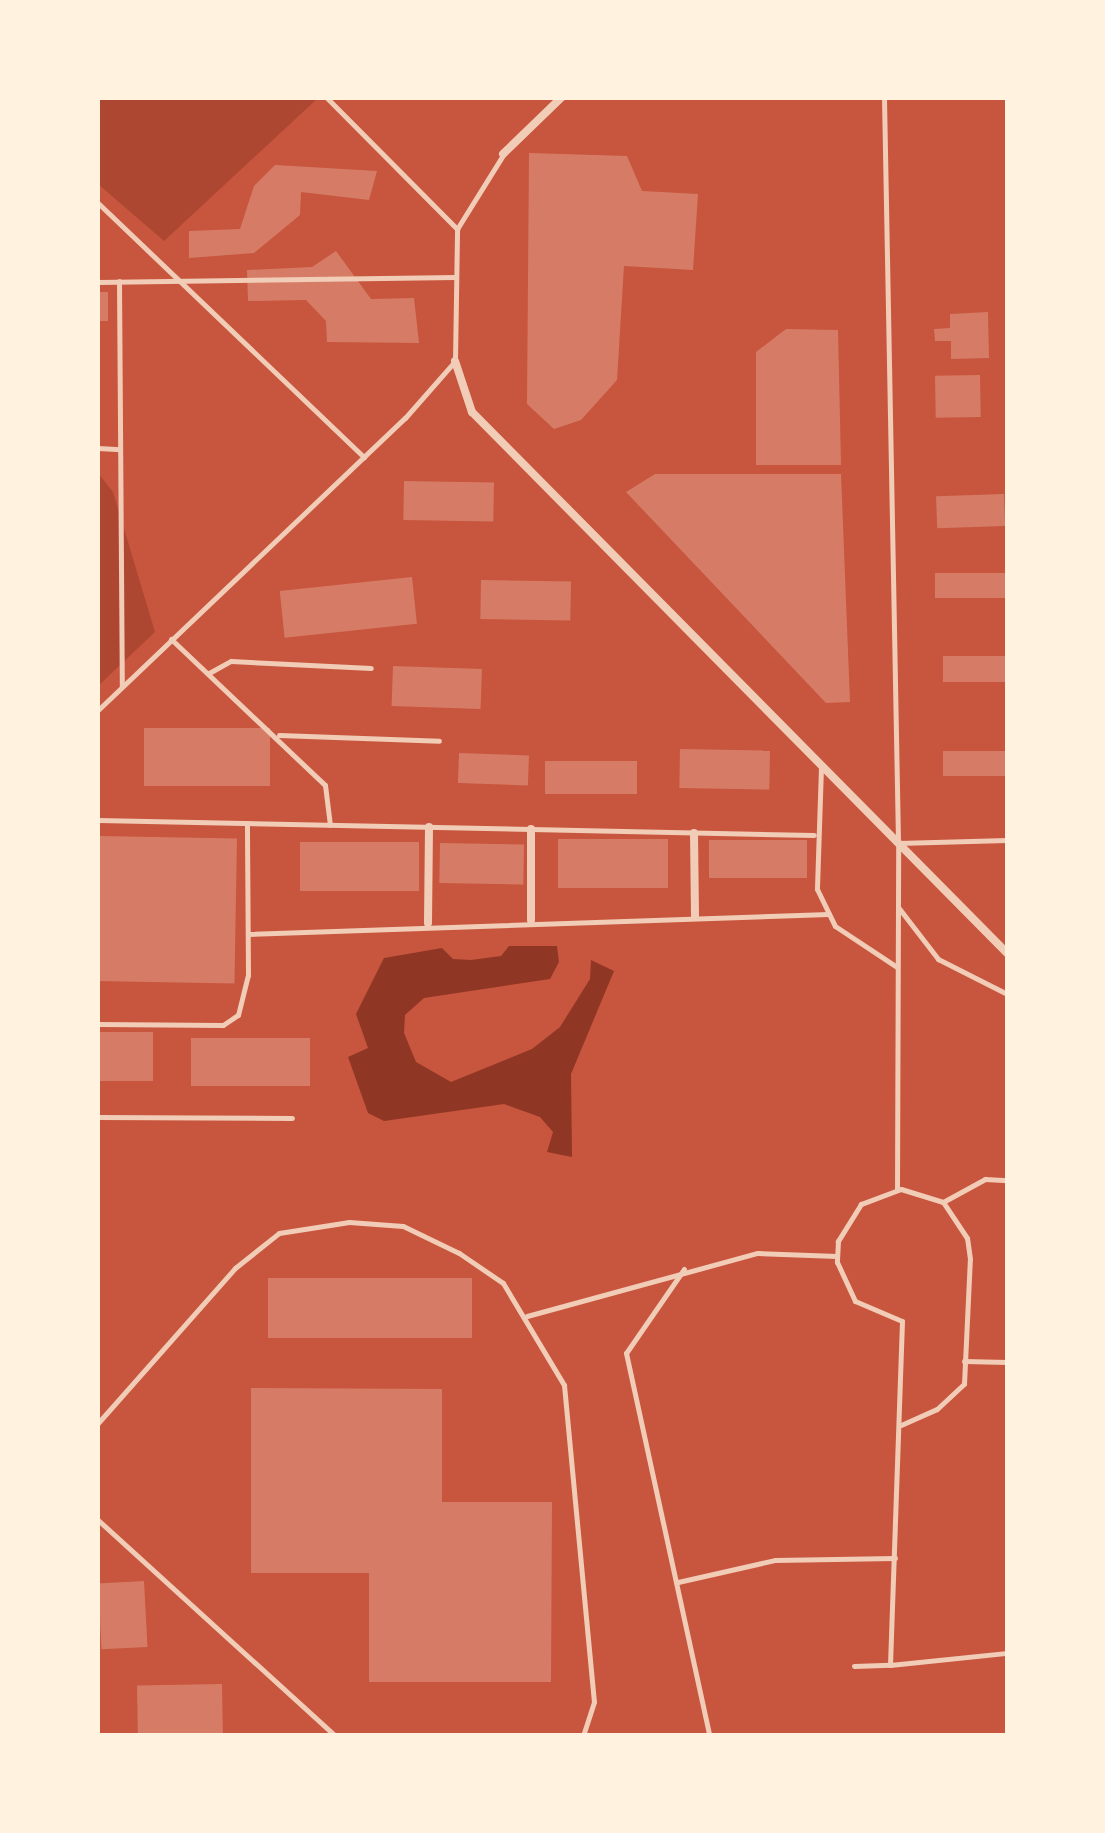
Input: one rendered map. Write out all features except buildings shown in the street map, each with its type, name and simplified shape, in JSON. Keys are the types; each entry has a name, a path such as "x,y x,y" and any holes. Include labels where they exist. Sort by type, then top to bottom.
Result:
{"street":[{"path":"503,154 561,98"},
{"path":"455,361 472,412 1007,953"},
{"path":"428,923 429,827"},
{"path":"531,829 531,920"},
{"path":"694,833 695,916"}],"lane":[{"path":"327,98 457,229"},
{"path":"884,98 898,843 897,1190"},
{"path":"98,710 364,457 455,361 457,229 503,154"},
{"path":"98,203 174,281 364,457"},
{"path":"98,282 456,277"},
{"path":"119,281 122,687"},
{"path":"98,448 120,449"},
{"path":"171,639 278,735 325,785 330,825"},
{"path":"209,673 231,661 371,668"},
{"path":"278,735 439,741"},
{"path":"822,766 814,835 817,889 835,926 897,967"},
{"path":"98,820 814,835"},
{"path":"98,1024 223,1025 238,1015 248,934 247,823"},
{"path":"898,843 1007,840"},
{"path":"897,906 938,959 1007,994"},
{"path":"248,934 389,933 428,923 829,914"},
{"path":"98,1117 292,1118"},
{"path":"943,1202 985,1179 1007,1180"},
{"path":"890,1665 901,1425 902,1321 855,1301 837,1256 847,1221 861,1204 897,1190 943,1202 967,1238 964,1384 952,1399 901,1425"},
{"path":"98,1423 235,1268 279,1233 349,1222 403,1226 503,1283 527,1316 564,1385 594,1702 583,1735"},
{"path":"527,1316 684,1269 758,1253 837,1256"},
{"path":"684,1269 626,1353 709,1735"},
{"path":"964,1361 1007,1362"},
{"path":"98,1520 334,1735"},
{"path":"678,1582 775,1560 895,1558"},
{"path":"854,1666 1007,1653"}],"shaded area":[{"path":"98,98 318,98 164,241 98,184"},
{"path":"98,473 113,492 155,632 98,686"},
{"path":"509,946 557,946 559,962 550,979 424,998 405,1015 404,1033 416,1062 451,1082 532,1049 560,1027 590,979 591,960 614,971 571,1074 572,1157 547,1152 553,1132 540,1117 504,1104 384,1121 368,1113 348,1057 368,1048 356,1014 384,958 442,948 453,959 471,960 501,956"}]}
